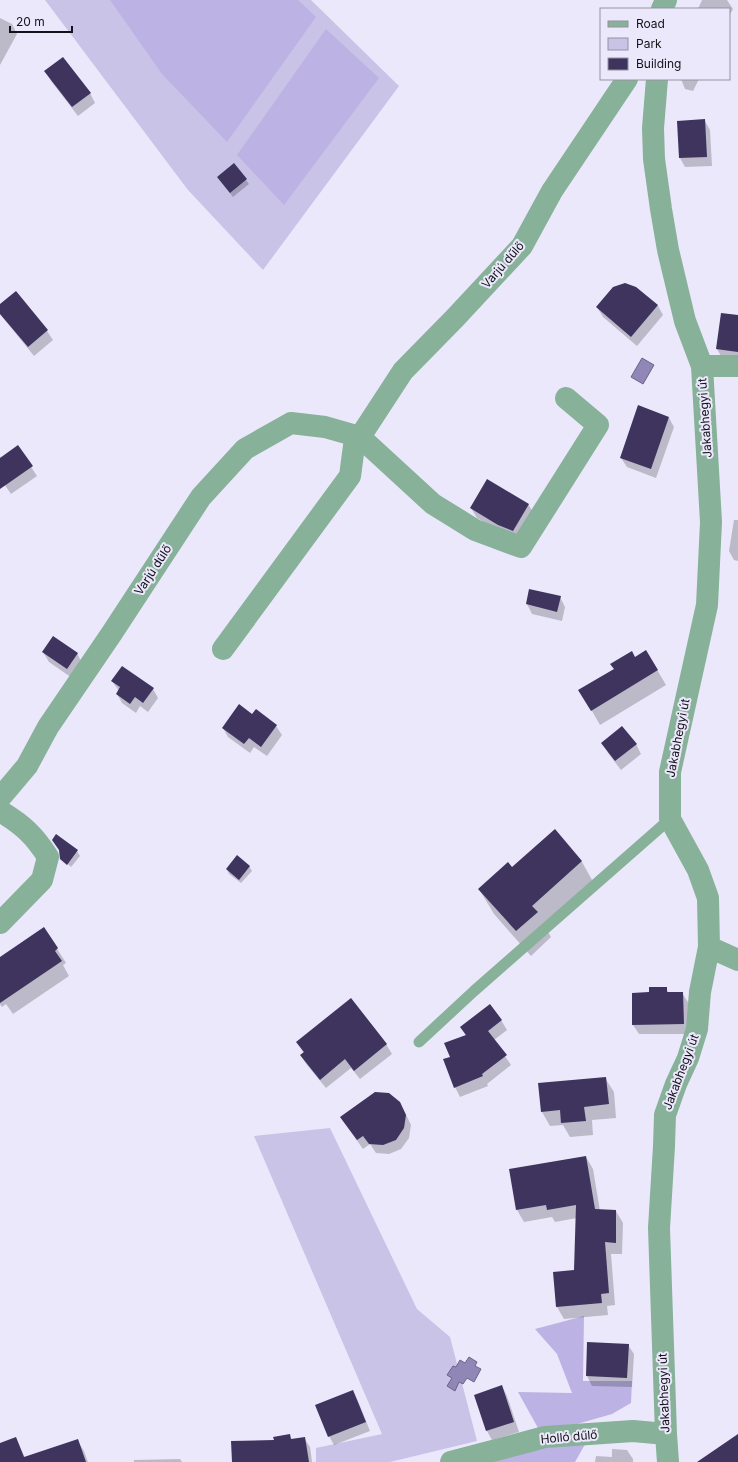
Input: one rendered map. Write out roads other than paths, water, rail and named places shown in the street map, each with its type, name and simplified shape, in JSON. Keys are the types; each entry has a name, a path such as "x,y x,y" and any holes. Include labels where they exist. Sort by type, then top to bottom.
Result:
{"street":[{"name":"Varjú dűlő","path":"223,649 350,476 354,446 403,371 522,246 552,191 627,80"},
{"name":"Jakabhegyi út","path":"657,80 653,128 654,159 661,209 685,322 702,366 711,522 707,605 670,772 670,819 698,870 708,898 709,947 700,992 697,1029 688,1058 676,1084 665,1115 659,1228 668,1462"},
{"path":"702,366 738,366"},
{"name":"Varjú dűlő","path":"0,798 27,766 48,727 201,497 245,449 291,423 325,427 360,436 433,504 475,530 521,547 598,425 566,398"},
{"path":"0,811 19,823 28,831 36,839 48,857 42,880 0,923"},
{"path":"709,947 738,960"},
{"name":"Holló dűlő","path":"450,1462 545,1438 633,1432 666,1434"}],"lane":[{"path":"419,1042 474,991 670,819"}]}
